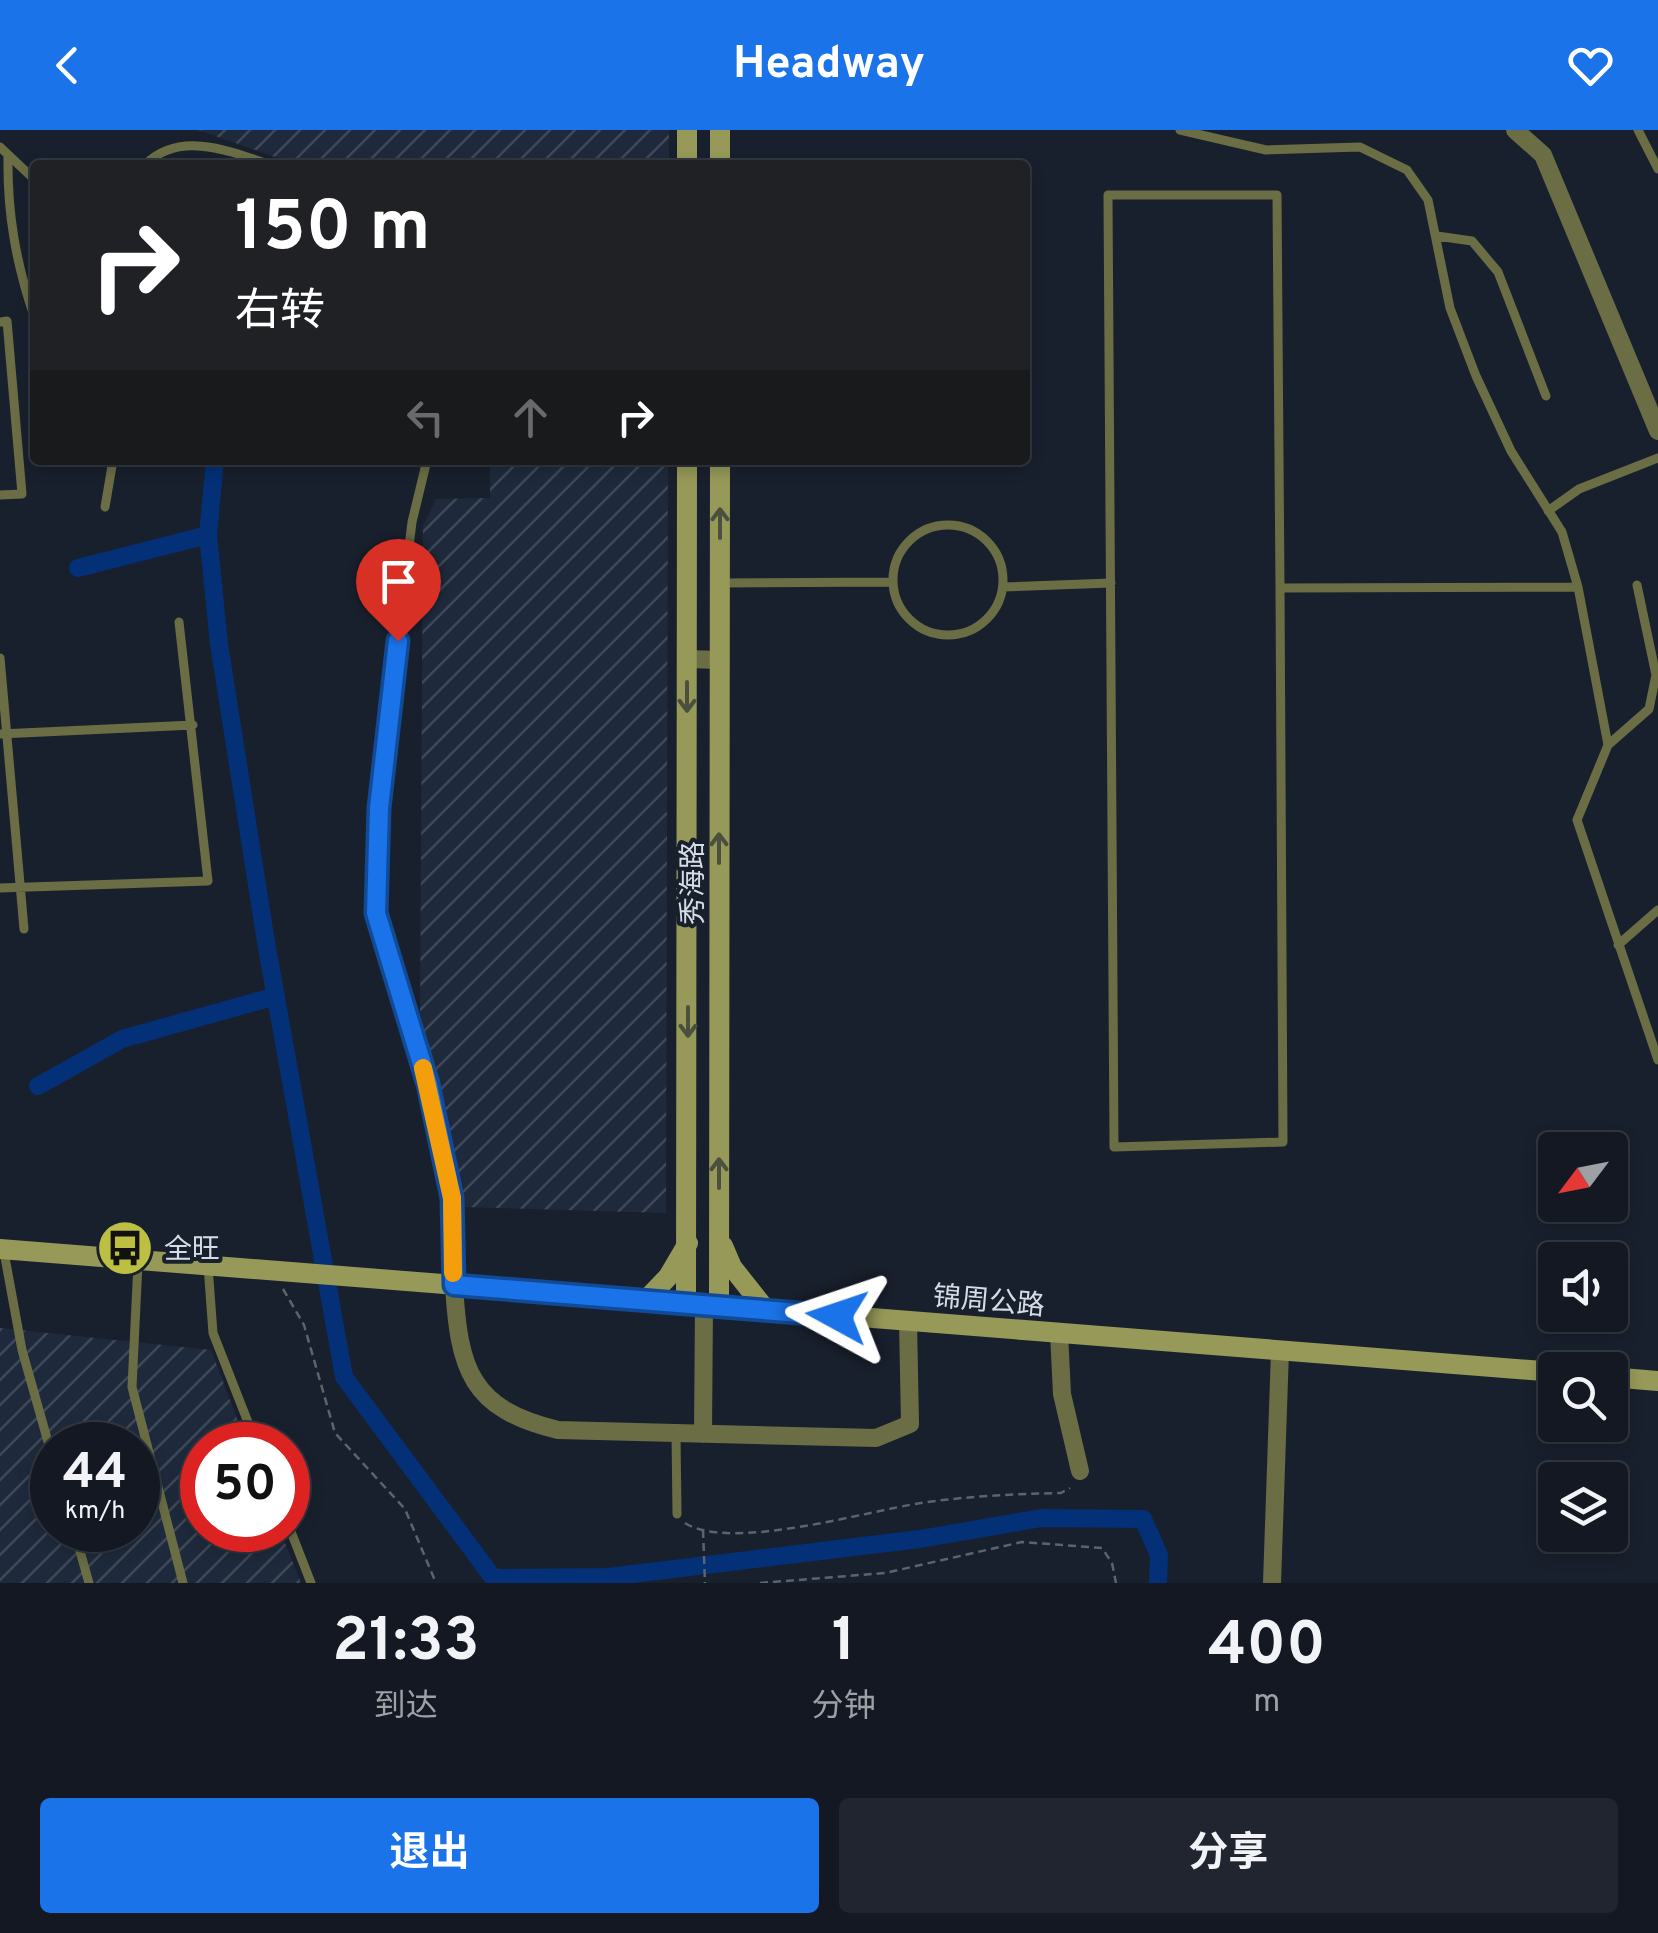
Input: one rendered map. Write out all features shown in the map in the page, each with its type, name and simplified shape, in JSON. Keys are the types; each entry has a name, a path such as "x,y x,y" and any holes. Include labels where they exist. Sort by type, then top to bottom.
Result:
{"main road":[{"path":"687,160 688,130"},
{"path":"720,130 720,160"},
{"name":"秀海路","path":"687,465 689,1241 703,1305"},
{"name":"秀海路","path":"703,1305 719,1234 720,465"},
{"path":"719,1234 732,1267 766,1310"},
{"path":"646,1300 668,1277 689,1241"},
{"name":"锦周公路","path":"2,1249 1538,1371"},
{"path":"1628,1378 1658,1380"}],"street":[{"path":"1518,131 1543,155 1658,432"},
{"path":"687,660 720,660"},
{"path":"454,1285 462,1359 473,1383 495,1406 527,1423 558,1430 876,1438 910,1424 908,1321"},
{"path":"703,1305 703,1434"},
{"path":"1059,1333 1062,1394 1080,1471"},
{"path":"1272,1583 1280,1350"}],"lane":[{"path":"1180,130 1266,150 1360,147 1407,170 1428,200 1450,308 1476,376 1511,452 1562,532 1578,587 1608,745"},
{"path":"1638,130 1658,170"},
{"path":"150,160 158,151 205,142 256,160"},
{"path":"4,151 30,175"},
{"path":"4,151 18,272 30,306"},
{"path":"1108,194 1277,195 1280,588 1283,1142 1114,1147 1108,194"},
{"path":"1437,236 1472,241 1498,272 1546,396"},
{"path":"0,322 7,322 22,494 0,496"},
{"path":"1548,511 1578,488 1658,458"},
{"path":"104,507 112,465"},
{"path":"425,465 412,522 386,738 376,913 428,1084 448,1179 454,1285"},
{"path":"950,525 983,538 1002,568 1002,587 986,619 954,635 919,627 905,615 893,582 903,548 932,527 950,525"},
{"path":"720,584 893,582"},
{"path":"1002,587 1110,583"},
{"path":"1637,585 1656,675 1649,709 1608,745 1577,820 1658,1060"},
{"path":"1280,588 1578,587"},
{"path":"0,888 208,881 179,622"},
{"path":"0,658 24,929"},
{"path":"4,734 192,726"},
{"path":"1618,945 1658,910"},
{"path":"2,1249 22,1350 42,1422"},
{"path":"138,1260 132,1387 182,1583"},
{"path":"208,1265 212,1333 247,1422"},
{"path":"676,1434 677,1514"},
{"path":"80,1552 89,1583"},
{"path":"299,1552 311,1583"}],"path":[{"path":"280,1271 304,1326 335,1433 405,1508 436,1583"},
{"path":"677,1514 688,1526 702,1529 744,1533 805,1527 919,1503 1060,1493 1074,1486 1080,1471"},
{"path":"702,1529 705,1583"},
{"path":"760,1583 884,1573 1022,1542 1102,1548 1112,1562 1116,1583"}],"shaded area":[{"path":"198,130 669,130 669,160 284,160"},
{"path":"490,465 668,465 666,1213 464,1207 420,1013 423,526 436,499 490,498"},
{"path":"0,1328 211,1350 238,1422 180,1422 180,1552 289,1552 301,1583 0,1583"}],"waterway":[{"path":"215,465 208,535 219,644 266,942 344,1377 497,1583"},
{"path":"78,568 208,535"},
{"path":"38,1086 122,1039 276,996"},
{"path":"498,1578 608,1577 920,1539 1042,1518 1143,1519 1159,1555 1158,1583"}],"slow traffic":[{"path":"423,1068 452,1198 453,1273"}],"place":[{"name":"全旺","path":"125,1248"}],"route":[{"path":"398,641 379,808 376,913 428,1084 452,1198 454,1285 837,1316"}]}
